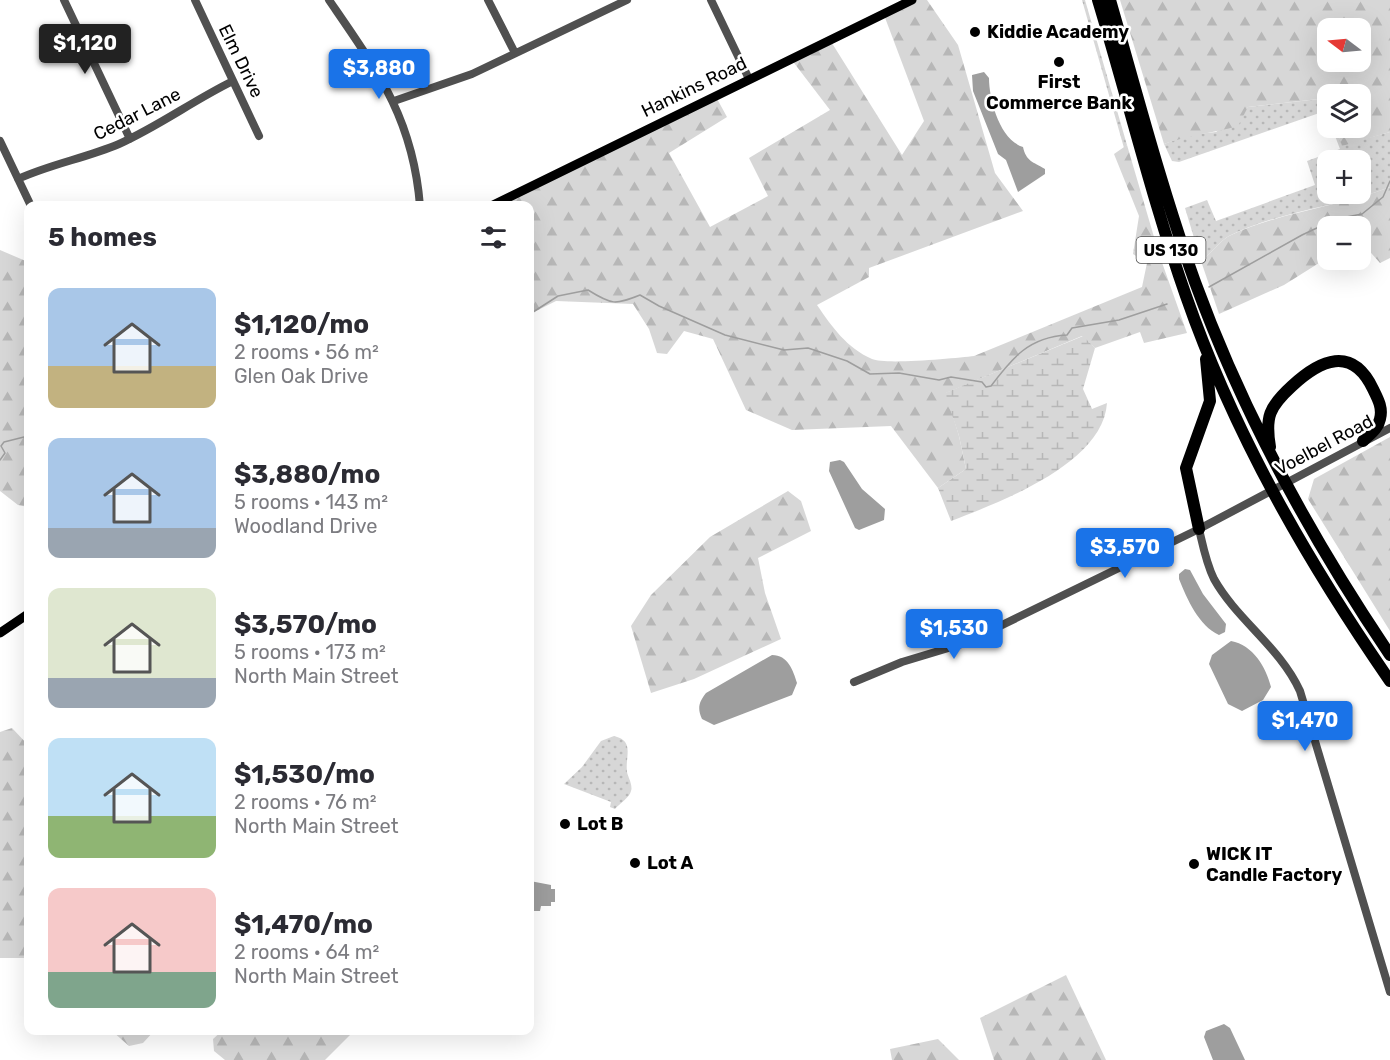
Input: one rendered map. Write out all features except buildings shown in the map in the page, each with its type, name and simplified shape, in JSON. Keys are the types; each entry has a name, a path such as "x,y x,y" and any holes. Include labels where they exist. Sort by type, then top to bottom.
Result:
{"highway":[{"name":"US 130","path":"1098,0 1161,217 1199,328 1233,410 1272,490 1321,577 1390,681"},
{"name":"US 130","path":"1110,0 1187,260 1229,367 1284,483 1330,565 1390,655"},
{"path":"1199,328 1210,396 1186,468 1199,529"},
{"path":"1272,460 1267,426 1275,402 1315,366 1334,361 1362,370 1381,408 1377,427 1363,441"}],"main road":[{"name":"Hankins Road","path":"501,201 912,0"},
{"path":"0,633 24,617"}],"street":[{"path":"64,0 130,139"},
{"name":"Elm Drive","path":"195,0 259,136"},
{"path":"330,0 376,68 394,101 413,158 419,201"},
{"path":"488,0 516,53"},
{"path":"394,101 464,78 627,0"},
{"path":"711,0 749,79"},
{"name":"Cedar Lane","path":"18,179 39,169 102,151 130,139 233,81"},
{"path":"0,141 29,201"},
{"name":"Voelbel Road","path":"855,682 902,662 965,643 1199,529 1390,428"},
{"path":"1199,529 1209,566 1220,588 1287,667 1300,691 1390,992"}],"green space":[{"path":"915,0 927,0 958,45 995,173 1023,211 869,268 869,277 817,305 834,329 855,349 879,361 974,356 1142,287 1147,263 1133,254 1139,216 1114,154 1127,145 1159,254 1187,333 1144,343 1140,332 1095,348 1082,336 946,393 966,469 938,488 891,426 792,430 746,410 713,339 684,331 667,354 657,353 649,329 633,304 556,301 534,312 534,201 501,201 715,95 727,117 669,153 710,227 768,196 749,158 830,110 791,59 830,40 902,155 924,121 884,15"},
{"path":"1082,0 1085,0 1127,145 1124,148"},
{"path":"1120,0 1390,0 1390,132 1371,138 1371,84 1317,84 1317,99 1248,107 1238,126 1164,144"},
{"path":"1317,99 1317,114 1179,162 1172,161 1164,144 1188,135 1216,132 1248,107"},
{"path":"1390,132 1390,187 1371,194 1371,150 1337,150 1340,149 1336,138 1340,138 1342,145"},
{"path":"1339,138 1369,138 1342,146"},
{"path":"1317,157 1317,204 1333,204 1268,221 1229,236 1201,261 1185,208 1207,200 1216,221 1315,185 1307,161"},
{"path":"1390,187 1390,258 1380,263 1371,253 1371,216 1317,216 1317,264 1284,285 1219,314 1201,261 1226,238 1268,221 1333,204 1371,204 1371,194"},
{"path":"0,250 24,260 24,506 18,505 0,491"},
{"path":"1083,336 1095,348 1083,389 1092,409 1107,403 1101,425 1088,444 1069,462 1046,478 951,521 938,488 966,469 959,436 945,393"},
{"path":"1390,437 1390,631 1308,499 1314,479"},
{"path":"788,491 801,501 811,531 758,558 765,593 781,639 694,679 651,693 631,626 651,595 710,537"},
{"path":"12,728 24,741 24,958 0,958 0,732"},
{"path":"614,736 621,738 627,745 627,772 631,784 629,796 615,809 610,807 611,802 564,784 582,767 601,741"},
{"path":"1066,975 1106,1060 994,1060 980,1018"},
{"path":"117,1035 150,1035 143,1043 129,1046"},
{"path":"217,1035 350,1035 325,1060 225,1060 214,1051 213,1039"},
{"path":"938,1039 959,1060 892,1060 890,1049"}],"shaded area":[{"path":"984,72 989,78 991,97 1002,128 1015,143 1023,147 1028,158 1045,169 1045,174 1018,192 1006,160 998,154 973,91 972,75"},
{"path":"840,460 844,462 862,489 885,509 884,520 859,530 855,528 829,471 830,462"},
{"path":"1185,569 1190,570 1203,594 1226,624 1225,632 1219,635 1212,631 1194,611 1179,579 1179,574"},
{"path":"1231,641 1239,643 1252,652 1266,672 1271,687 1263,700 1242,711 1228,704 1209,664 1212,655"},
{"path":"772,655 786,660 792,668 797,683 792,695 714,725 702,719 700,705 706,693"},
{"path":"534,882 551,885 551,889 555,889 555,902 551,902 551,906 541,906 540,911 534,911"},
{"path":"1224,1024 1230,1028 1245,1060 1213,1060 1204,1037 1206,1031"}],"waterway":[{"path":"1209,287 1302,235 1336,219 1362,214 1383,197 1390,181"},
{"path":"534,311 558,296 588,290 603,299 614,302 625,301 640,295 659,306 725,335 784,350 808,348 847,361 870,374 899,373 939,380 951,377 982,382 986,387 991,386 1014,358 1042,340 1067,335 1072,328 1119,320 1167,304"},
{"path":"0,460 5,453 1,446 4,442 24,437"}],"place":[{"name":"Kiddie Academy","path":"975,32"},
{"name":"First Commerce Bank","path":"1059,62"},
{"name":"Lot B","path":"565,824"},
{"name":"Lot A","path":"635,863"},
{"name":"WICK IT Candle Factory","path":"1194,864"}]}
